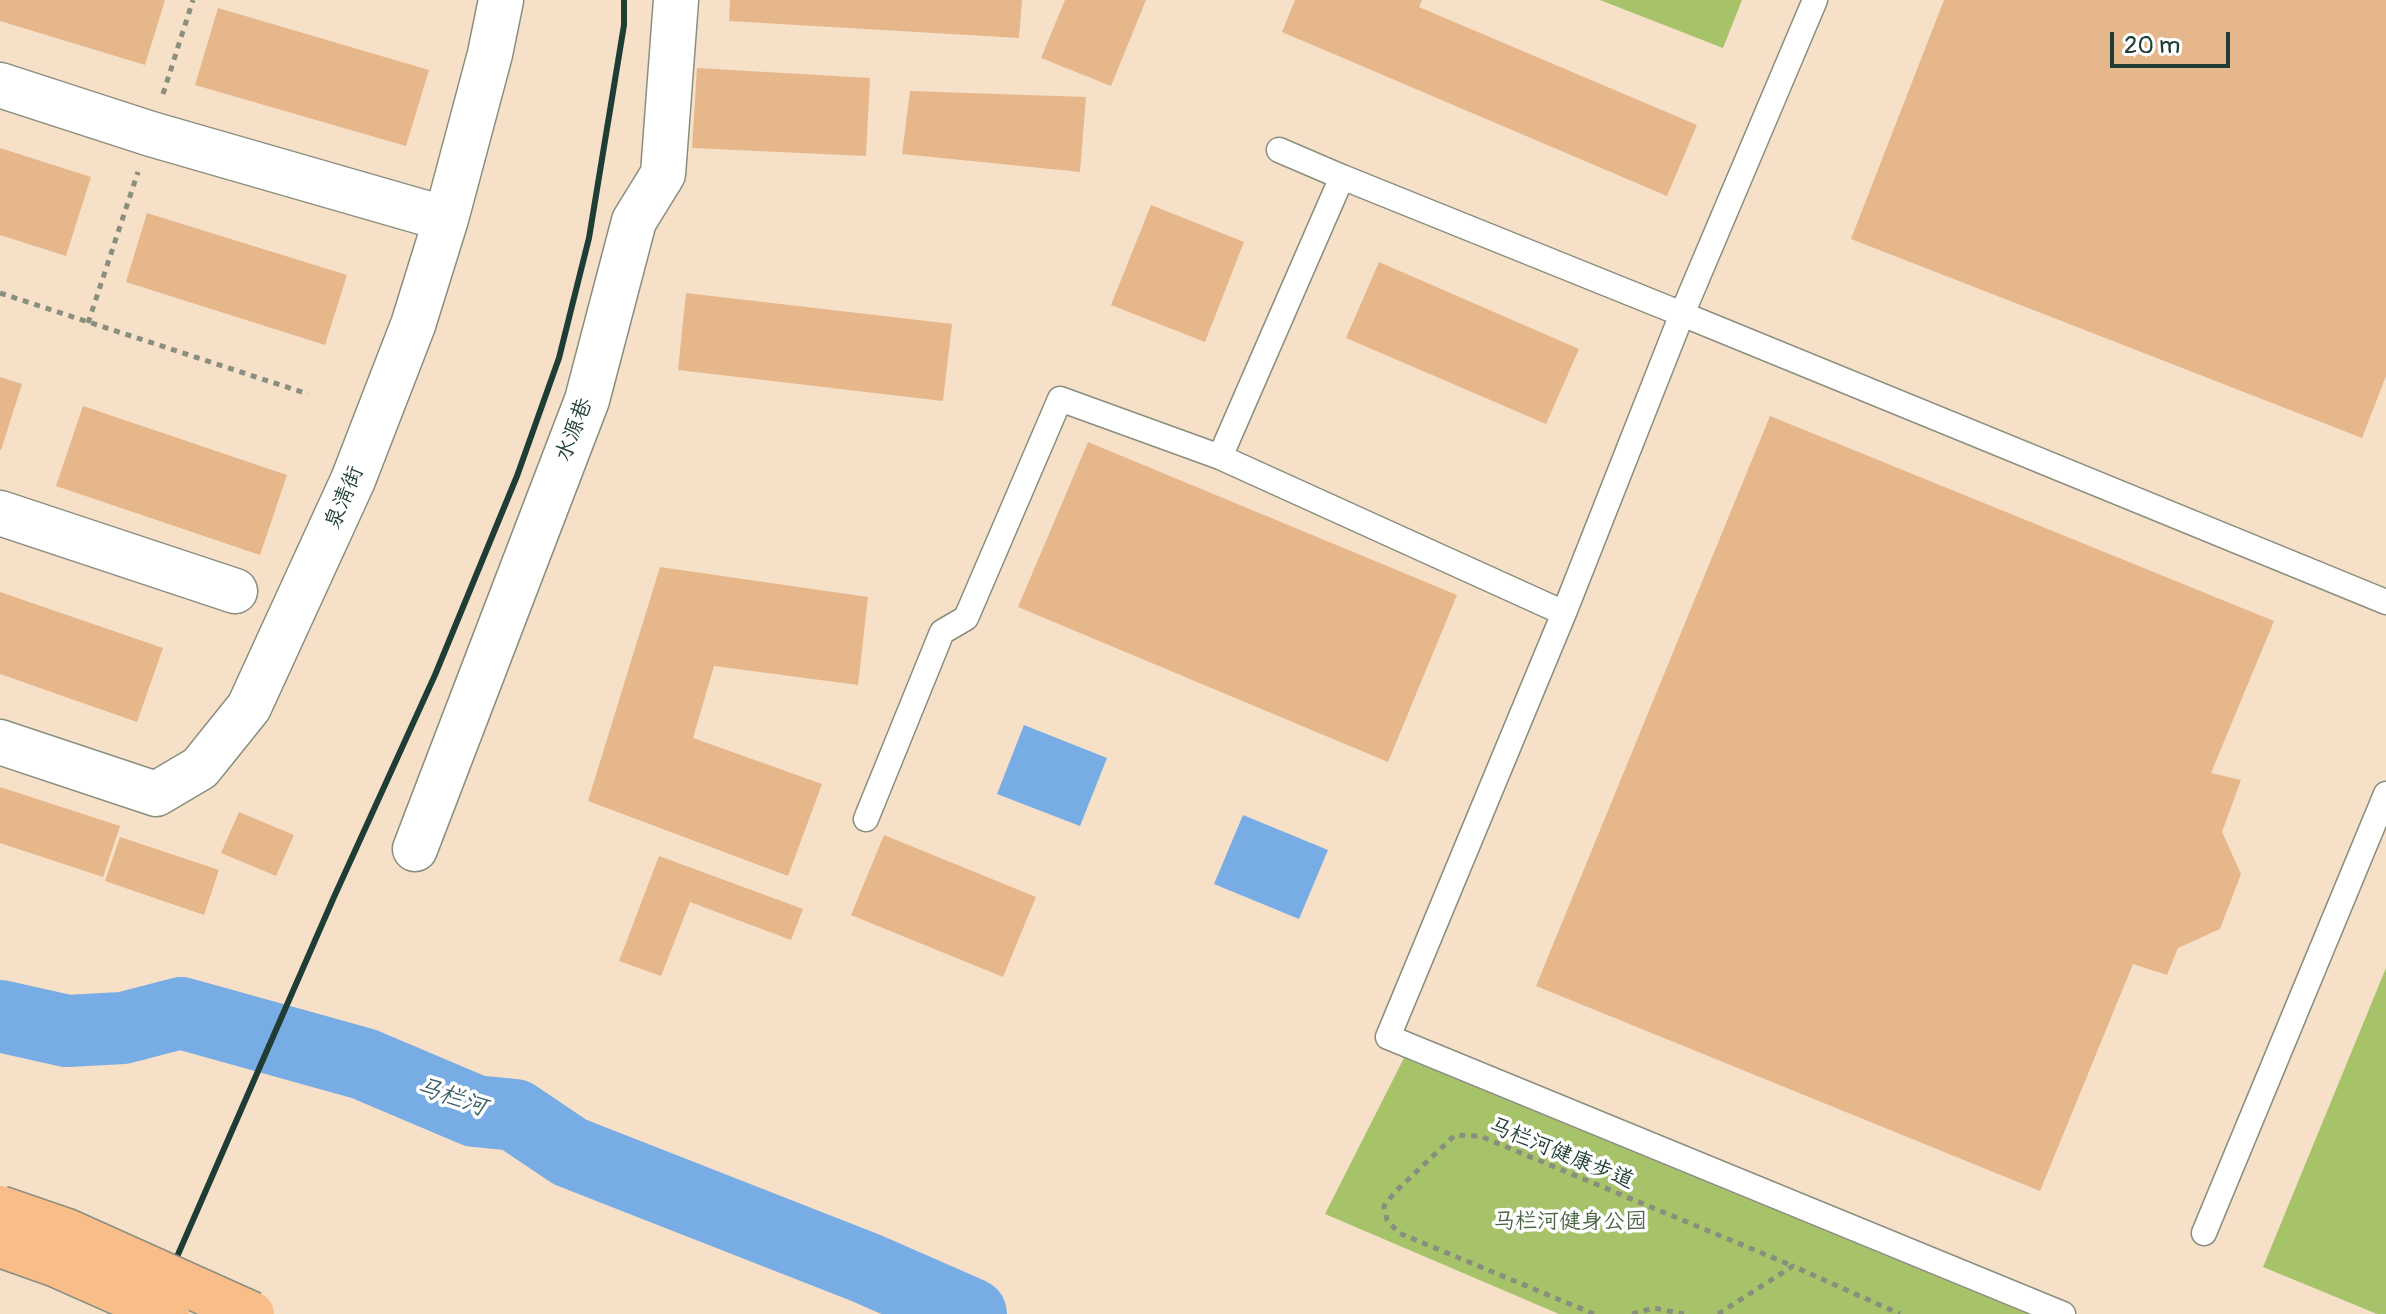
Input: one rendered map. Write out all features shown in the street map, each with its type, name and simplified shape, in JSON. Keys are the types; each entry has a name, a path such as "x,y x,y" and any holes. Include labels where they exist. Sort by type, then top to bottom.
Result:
{"highway":[{"path":"0,1208 67,1231 252,1314"},
{"path":"0,1245 54,1264 167,1314"}],"street":[{"name":"泉清街","path":"0,742 156,794 200,768 249,707 353,480 407,340 446,219 490,54 501,0"},
{"name":"水源巷","path":"415,849 587,400 634,221 663,174 676,0"},
{"path":"0,85 151,134 446,219"},
{"path":"0,513 235,591"}],"lane":[{"path":"1815,0 1682,314 1564,613 1388,1037 2063,1314"},
{"path":"1279,150 2386,602"},
{"path":"1220,457 1342,177"},
{"path":"866,819 942,632 966,618 1060,399 1220,457 1564,613"},
{"path":"2204,1233 2386,794"}],"path":[{"path":"0,293 308,394"},
{"name":"马栏河健康步道","path":"1594,1314 1399,1233 1387,1220 1384,1206 1455,1135 1480,1136 1793,1266"},
{"path":"1718,1314 1793,1266 1900,1314"},
{"path":"1632,1314 1654,1308 1684,1314"}],"green space":[{"path":"1600,0 1742,0 1723,48"},
{"path":"2386,968 2386,1314 2377,1314 2263,1267"},
{"name":"马栏河健身公园","path":"1404,1058 2028,1314 1559,1314 1325,1214"}],"water":[{"path":"1024,725 1107,758 1080,826 997,794"},
{"path":"1243,815 1328,850 1299,919 1214,884"}],"building":[{"path":"0,0 165,0 145,65 0,21"},
{"path":"730,0 1022,0 1019,38 729,21"},
{"path":"1065,0 1146,0 1111,86 1041,58"},
{"path":"1295,0 1422,0 1419,7 1697,125 1667,196 1282,32"},
{"path":"1944,0 2386,0 2386,376 2362,438 1851,239"},
{"path":"218,8 429,70 406,146 195,85"},
{"path":"697,68 870,78 866,156 692,148"},
{"path":"910,91 1086,97 1080,172 902,154"},
{"path":"0,148 91,177 66,256 0,235"},
{"path":"1151,205 1244,242 1205,342 1111,305"},
{"path":"147,213 347,275 325,345 126,282"},
{"path":"1379,262 1579,349 1546,424 1346,338"},
{"path":"686,293 952,324 943,401 678,370"},
{"path":"0,377 22,384 1,450 0,450"},
{"path":"83,406 287,475 260,555 56,486"},
{"path":"1770,416 2274,621 2211,773 2241,780 2222,832 2241,874 2220,929 2178,948 2167,975 2133,964 2040,1191 1536,986"},
{"path":"1088,442 1457,595 1388,762 1018,607"},
{"path":"660,567 868,597 858,685 714,666 693,738 822,784 788,876 588,801"},
{"path":"0,592 163,648 137,722 0,674"},
{"path":"0,787 120,826 103,877 0,843"},
{"path":"239,812 294,835 276,876 221,853"},
{"path":"884,835 1036,897 1003,977 851,915"},
{"path":"120,837 219,870 204,915 105,881"},
{"path":"659,856 803,909 791,940 690,902 661,976 619,961"}],"waterway":[{"name":"马栏河","path":"0,1016 67,1031 123,1028 181,1013 364,1064 475,1111 515,1115 570,1152 866,1268 971,1314"}],"railway":[{"path":"152,1314 334,897 435,675 517,476 559,358 589,238 624,25 624,0"}]}
